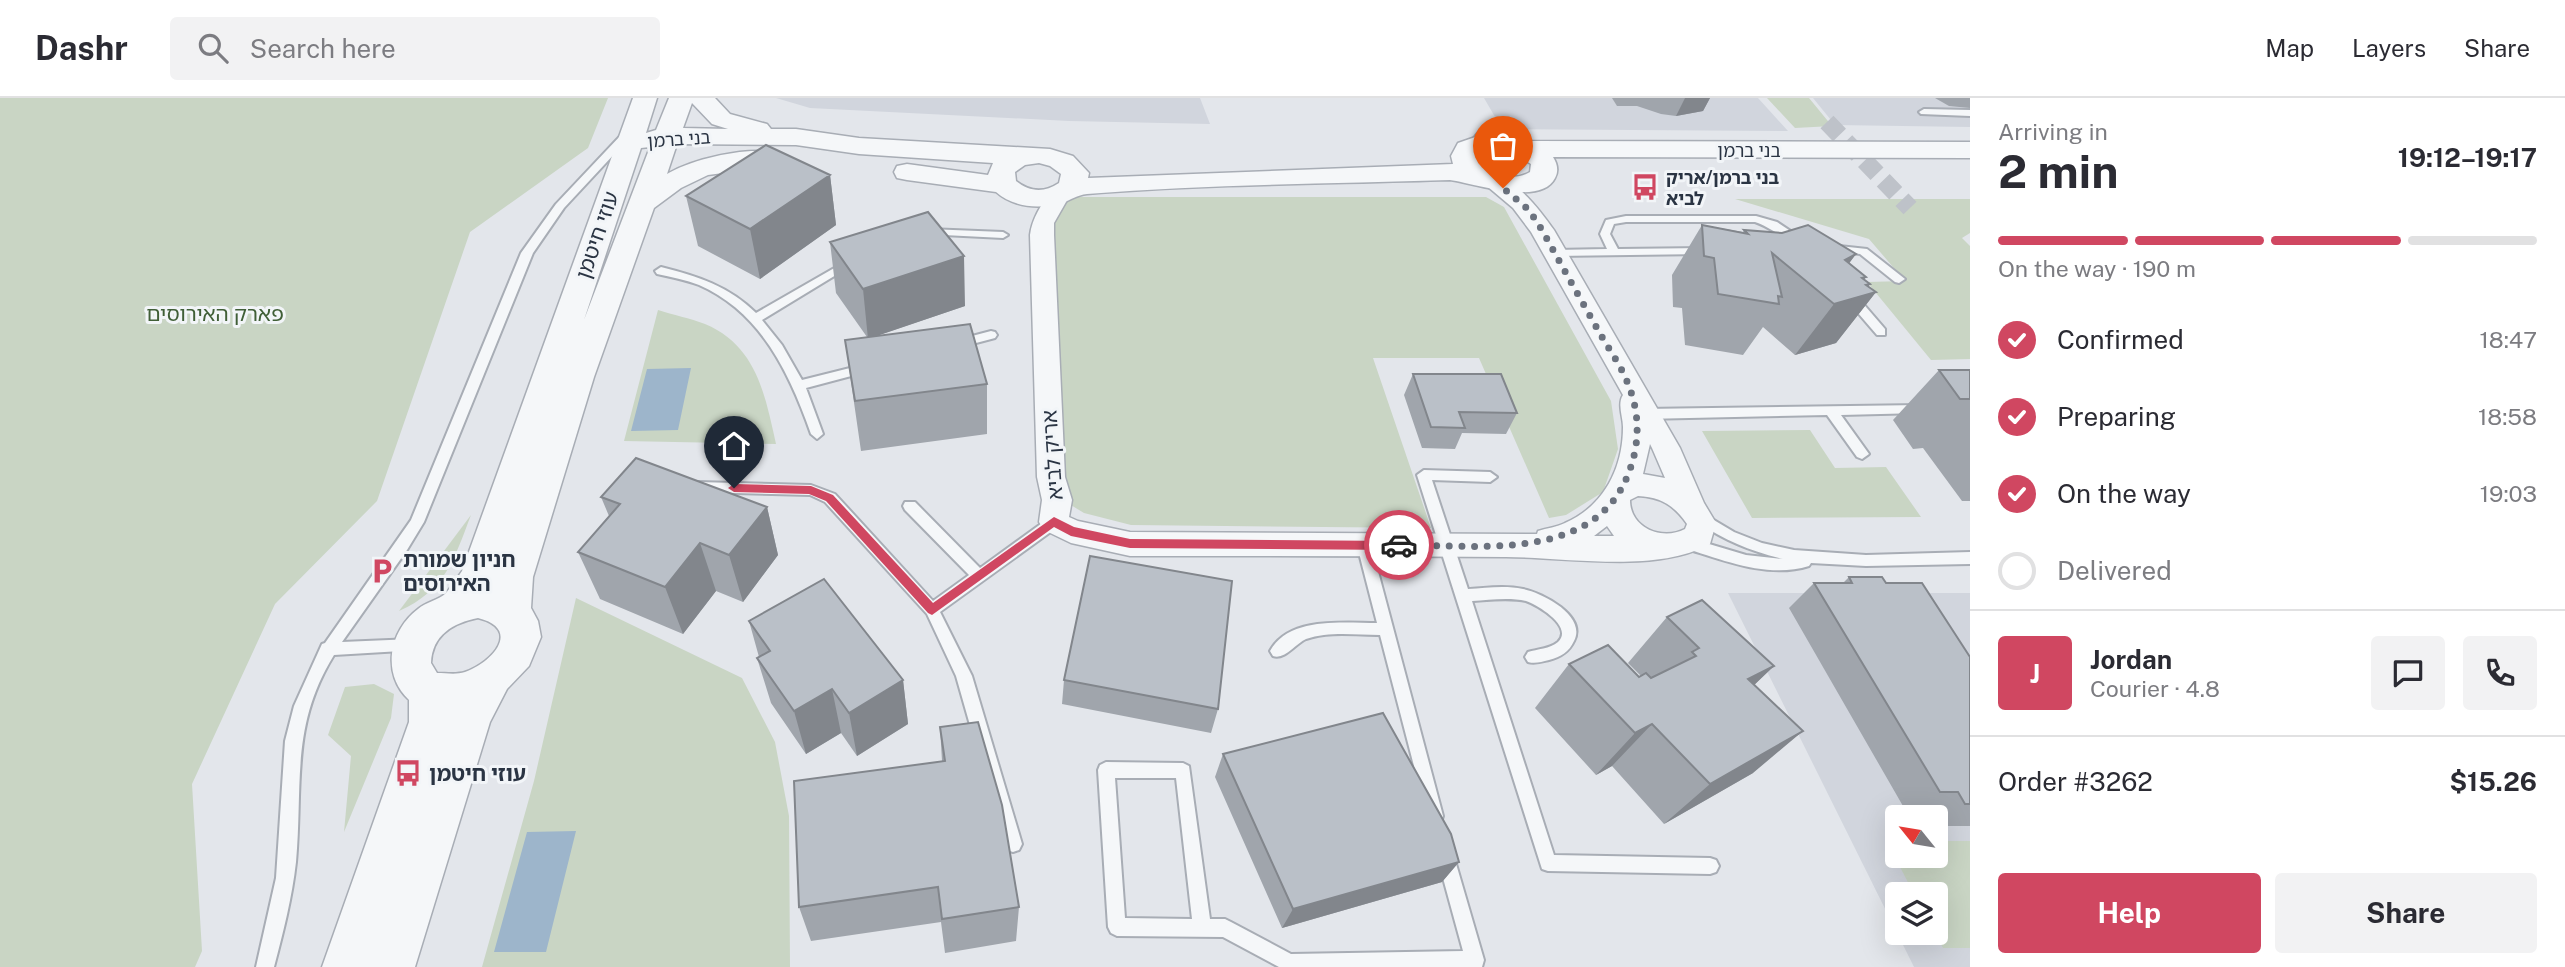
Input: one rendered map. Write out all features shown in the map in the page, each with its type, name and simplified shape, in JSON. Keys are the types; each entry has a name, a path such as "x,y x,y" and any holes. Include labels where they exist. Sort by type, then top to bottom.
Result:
{"street":[{"name":"עוזי חיטמן","path":"510,610 514,577 578,377 639,207 647,140 645,98"},
{"name":"עוזי חיטמן","path":"459,605 479,577 647,140 681,98"},
{"path":"701,98 714,114 733,124 834,143"},
{"name":"בני ברמן","path":"796,137 834,143 1051,157 1065,181 1040,199 934,174 767,159 647,140 796,137"},
{"name":"בני ברמן","path":"1472,145 1501,141 1522,146 1970,150"},
{"path":"1472,145 1464,154 1464,161 1521,203 1542,230 1628,382 1642,414 1666,448 1700,531 1696,538 1681,546 1645,541 1631,533 1615,513 1618,496 1637,446 1642,414"},
{"path":"1065,181 1441,156 1472,145"},
{"path":"1522,146 1544,163 1534,194 1542,230"},
{"path":"1025,157 1008,163 1000,176 1043,223 1065,181"},
{"path":"639,207 675,178 692,170 767,159"},
{"name":"בני ברמן","path":"1486,178 1517,185 1574,172 1970,171"},
{"path":"1065,181 1133,182 1436,172 1486,178"},
{"name":"אריק לביא","path":"1043,223 1051,477 1057,500 1054,522 1071,531 1130,544 1511,545 1649,550 1681,546"},
{"path":"1618,496 1633,485 1658,487 1682,498 1693,510"},
{"name":"אריק לביא","path":"1511,545 1559,537 1581,530 1599,518 1618,496"},
{"path":"487,602 510,610 520,621 522,636 518,652 500,674 463,692 430,690 416,681 410,668 410,653 425,626 440,614 459,605 487,602"},
{"path":"391,967 470,718 491,680"},
{"path":"346,967 430,722 430,690"}],"lane":[{"path":"1924,112 1970,113"},
{"path":"265,967 280,907 288,848 288,788 292,742 301,707 327,649 363,598 396,558 417,522 537,234 555,211 647,140"},
{"path":"1614,252 1605,234 1610,222 1626,219 1756,219 1794,236 1809,248 1795,249"},
{"path":"914,232 1003,235"},
{"path":"1819,248 1863,251 1899,279"},
{"path":"1555,253 1711,250"},
{"path":"755,319 857,258"},
{"path":"661,271 706,284 740,304 766,329 800,385 817,434"},
{"path":"1845,290 1881,332"},
{"path":"940,349 991,335"},
{"path":"800,385 876,365"},
{"path":"1642,414 1937,409"},
{"path":"1831,411 1862,454"},
{"path":"1490,477 1424,475 1548,863 1710,866"},
{"path":"685,487 811,490 830,498 932,610 964,676 1013,844"},
{"path":"911,506 979,576"},
{"path":"1693,510 1716,529 1737,540 1772,552 1812,559 1970,558"},
{"path":"932,610 1054,522"},
{"path":"1202,927 1183,771 1106,770 1117,927 1224,928 1290,963 1475,960 1384,629 1364,545"},
{"path":"1681,546 1773,565 1800,563 1812,559"},
{"path":"1464,595 1524,595 1557,612 1566,623 1571,636 1568,645 1559,652 1533,657"},
{"path":"1278,651 1287,639 1301,633 1384,629"},
{"path":"327,649 413,645"}],"shaded area":[{"path":"776,98 1200,98 1210,124 1069,121 810,108"},
{"path":"1484,98 1758,98 1788,131 1502,129"},
{"path":"1813,98 1970,98 1970,127 1835,125"},
{"path":"1728,593 1970,593 1970,967 1914,967 1903,945 1948,945 1948,882 1885,882 1885,909"}],"green space":[{"name":"פארק האירוסים","path":"0,98 608,98 588,148 470,232 377,501 275,604 192,784 202,951 195,967 0,967"},
{"path":"1767,98 1809,98 1832,126 1795,128"},
{"path":"1054,197 1486,197 1504,207 1611,401 1618,449 1603,492 1566,515 1549,518 1479,358 1373,358 1431,528 1131,525 1084,513 1056,496"},
{"path":"1735,199 1970,199 1970,233 1962,238 1970,246 1970,359 1931,360 1867,282 1905,281 1869,239"},
{"path":"658,310 705,324 723,333 736,345 756,374 768,408 776,444 624,441"},
{"path":"1810,430 1835,468 1886,467 1921,517 1752,518 1702,431"},
{"path":"471,515 453,559 438,583 415,603 399,611"},
{"path":"576,598 742,678 775,742 789,816 790,967 482,967 534,781"},
{"path":"374,684 394,694 391,718 344,832 351,756 328,735 345,687"},
{"path":"1948,841 1970,841 1970,948 1943,948 1941,945 1948,945 1948,882 1908,882 1901,868 1948,868"}],"water":[{"path":"691,368 678,430 631,431 647,369"},
{"path":"576,831 546,952 494,952 527,832"}],"building":[{"path":"766,145 830,175 750,229 686,196"},
{"path":"928,212 964,256 863,289 830,242"},
{"path":"1702,225 1748,234 1744,230 1782,233 1808,225 1856,254 1845,260 1866,277 1862,278 1870,284 1866,285 1876,292 1834,304 1772,253 1782,297 1778,296 1779,304 1718,294 1714,258 1704,256"},
{"path":"970,324 987,384 855,401 845,340"},
{"path":"1939,370 1970,370 1970,399 1960,399"},
{"path":"1413,374 1501,374 1517,413 1459,412 1465,428 1431,427"},
{"path":"636,458 767,507 729,555 700,543 665,587 578,552 620,504 601,497"},
{"path":"1090,556 1232,581 1218,709 1064,680"},
{"path":"1849,577 1882,577 1886,583 1922,583 1970,657 1970,804 1965,804 1958,792 1940,792 1814,583 1852,583"},
{"path":"824,579 903,680 849,713 832,689 794,711 757,658 770,651 749,621"},
{"path":"1702,600 1774,666 1748,679 1803,731 1710,784 1652,724 1635,733 1569,664 1608,645 1639,677 1646,673 1651,678 1696,656 1692,652 1699,648 1667,617"},
{"path":"1383,713 1451,834 1459,862 1293,909 1223,754"},
{"path":"978,722 1002,805 1019,907 942,919 938,887 799,907 794,781 945,761 940,727"}],"tunnel":[{"path":"1827,122 1910,208"}],"way so far":[{"path":"1399,545 1511,545 1559,537 1581,530 1599,518 1613,503 1616,495 1624,488 1633,461 1637,446 1637,414 1628,382 1542,230 1529,210 1503,188"}],"place":[{"name":"בני ברמן/אריק לביא","path":"1645,187"},
{"name":"חניון שמורת האירוסים","path":"382,571"},
{"name":"עוזי חיטמן","path":"408,773"}],"route":[{"path":"734,488 811,490 830,498 932,610 1054,522 1071,531 1097,539 1130,544 1399,545"}]}
